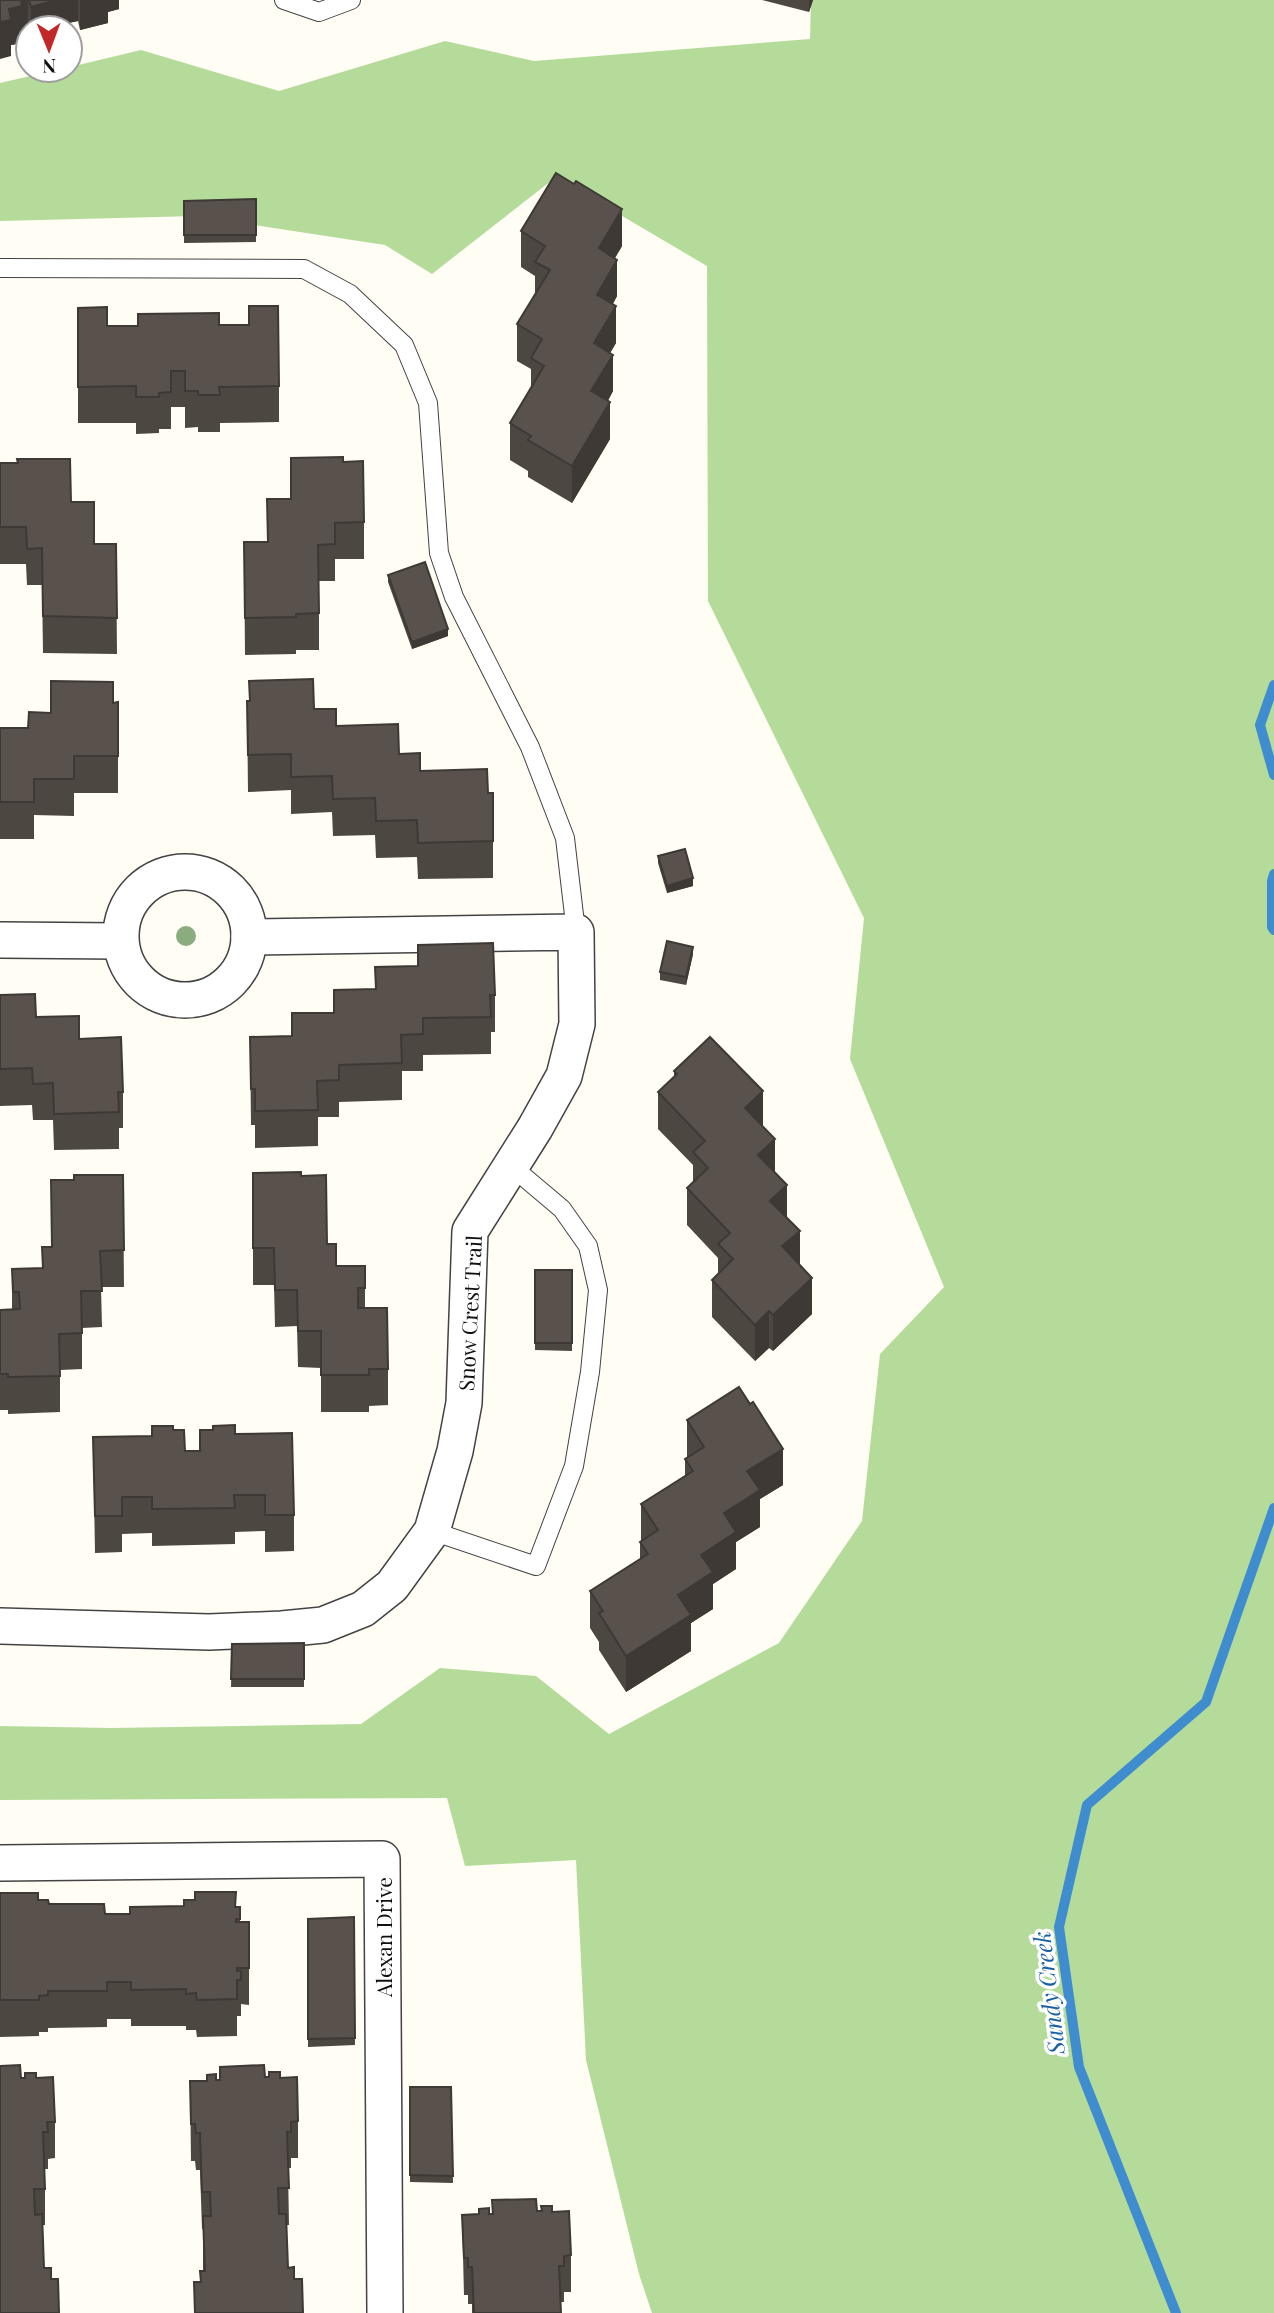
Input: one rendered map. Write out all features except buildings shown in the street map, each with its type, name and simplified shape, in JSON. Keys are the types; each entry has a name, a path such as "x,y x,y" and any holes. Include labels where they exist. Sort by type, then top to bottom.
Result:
{"street":[{"path":"183,872 203,874 222,884 236,898 246,916 249,937 245,958 234,977 218,991 197,999 176,999 155,993 137,980 125,962 120,941 122,920 131,902 144,886 162,876 183,872"},
{"path":"249,937 576,932"},
{"name":"Snow Crest Trail","path":"0,1626 209,1632 323,1625 363,1609 392,1586 432,1531 455,1451 464,1403 470,1231 564,1076 577,1024 576,932"},
{"path":"0,940 120,941"},
{"name":"Alexan Drive","path":"0,1863 382,1859 386,2313"}],"lane":[{"path":"284,0 319,12 351,0"},
{"path":"0,268 304,269 350,294 404,345 428,403 439,554 454,597 530,747 565,838 576,932"},
{"path":"432,1531 536,1566 574,1466 590,1372 598,1290 588,1246 562,1209 511,1166"}],"green space":[{"path":"811,0 1274,0 1274,2313 652,2313 639,2274 586,2060 576,1860 465,1866 447,1798 0,1800 0,1726 111,1728 361,1724 440,1668 536,1676 609,1734 779,1643 862,1521 880,1354 944,1287 850,1059 864,918 708,601 707,266 556,177 432,274 385,245 196,216 0,221 0,83 14,80 14,84 84,84 84,64 141,50 279,91 445,41 534,61 810,39"}],"waterway":[{"name":"Sandy Creek","path":"1274,685 1260,725 1274,775"},
{"name":"Sandy Creek","path":"1274,874 1274,930"},
{"name":"Sandy Creek","path":"1176,2313 1079,2067 1059,1927 1087,1805 1206,1702 1274,1508"}]}
